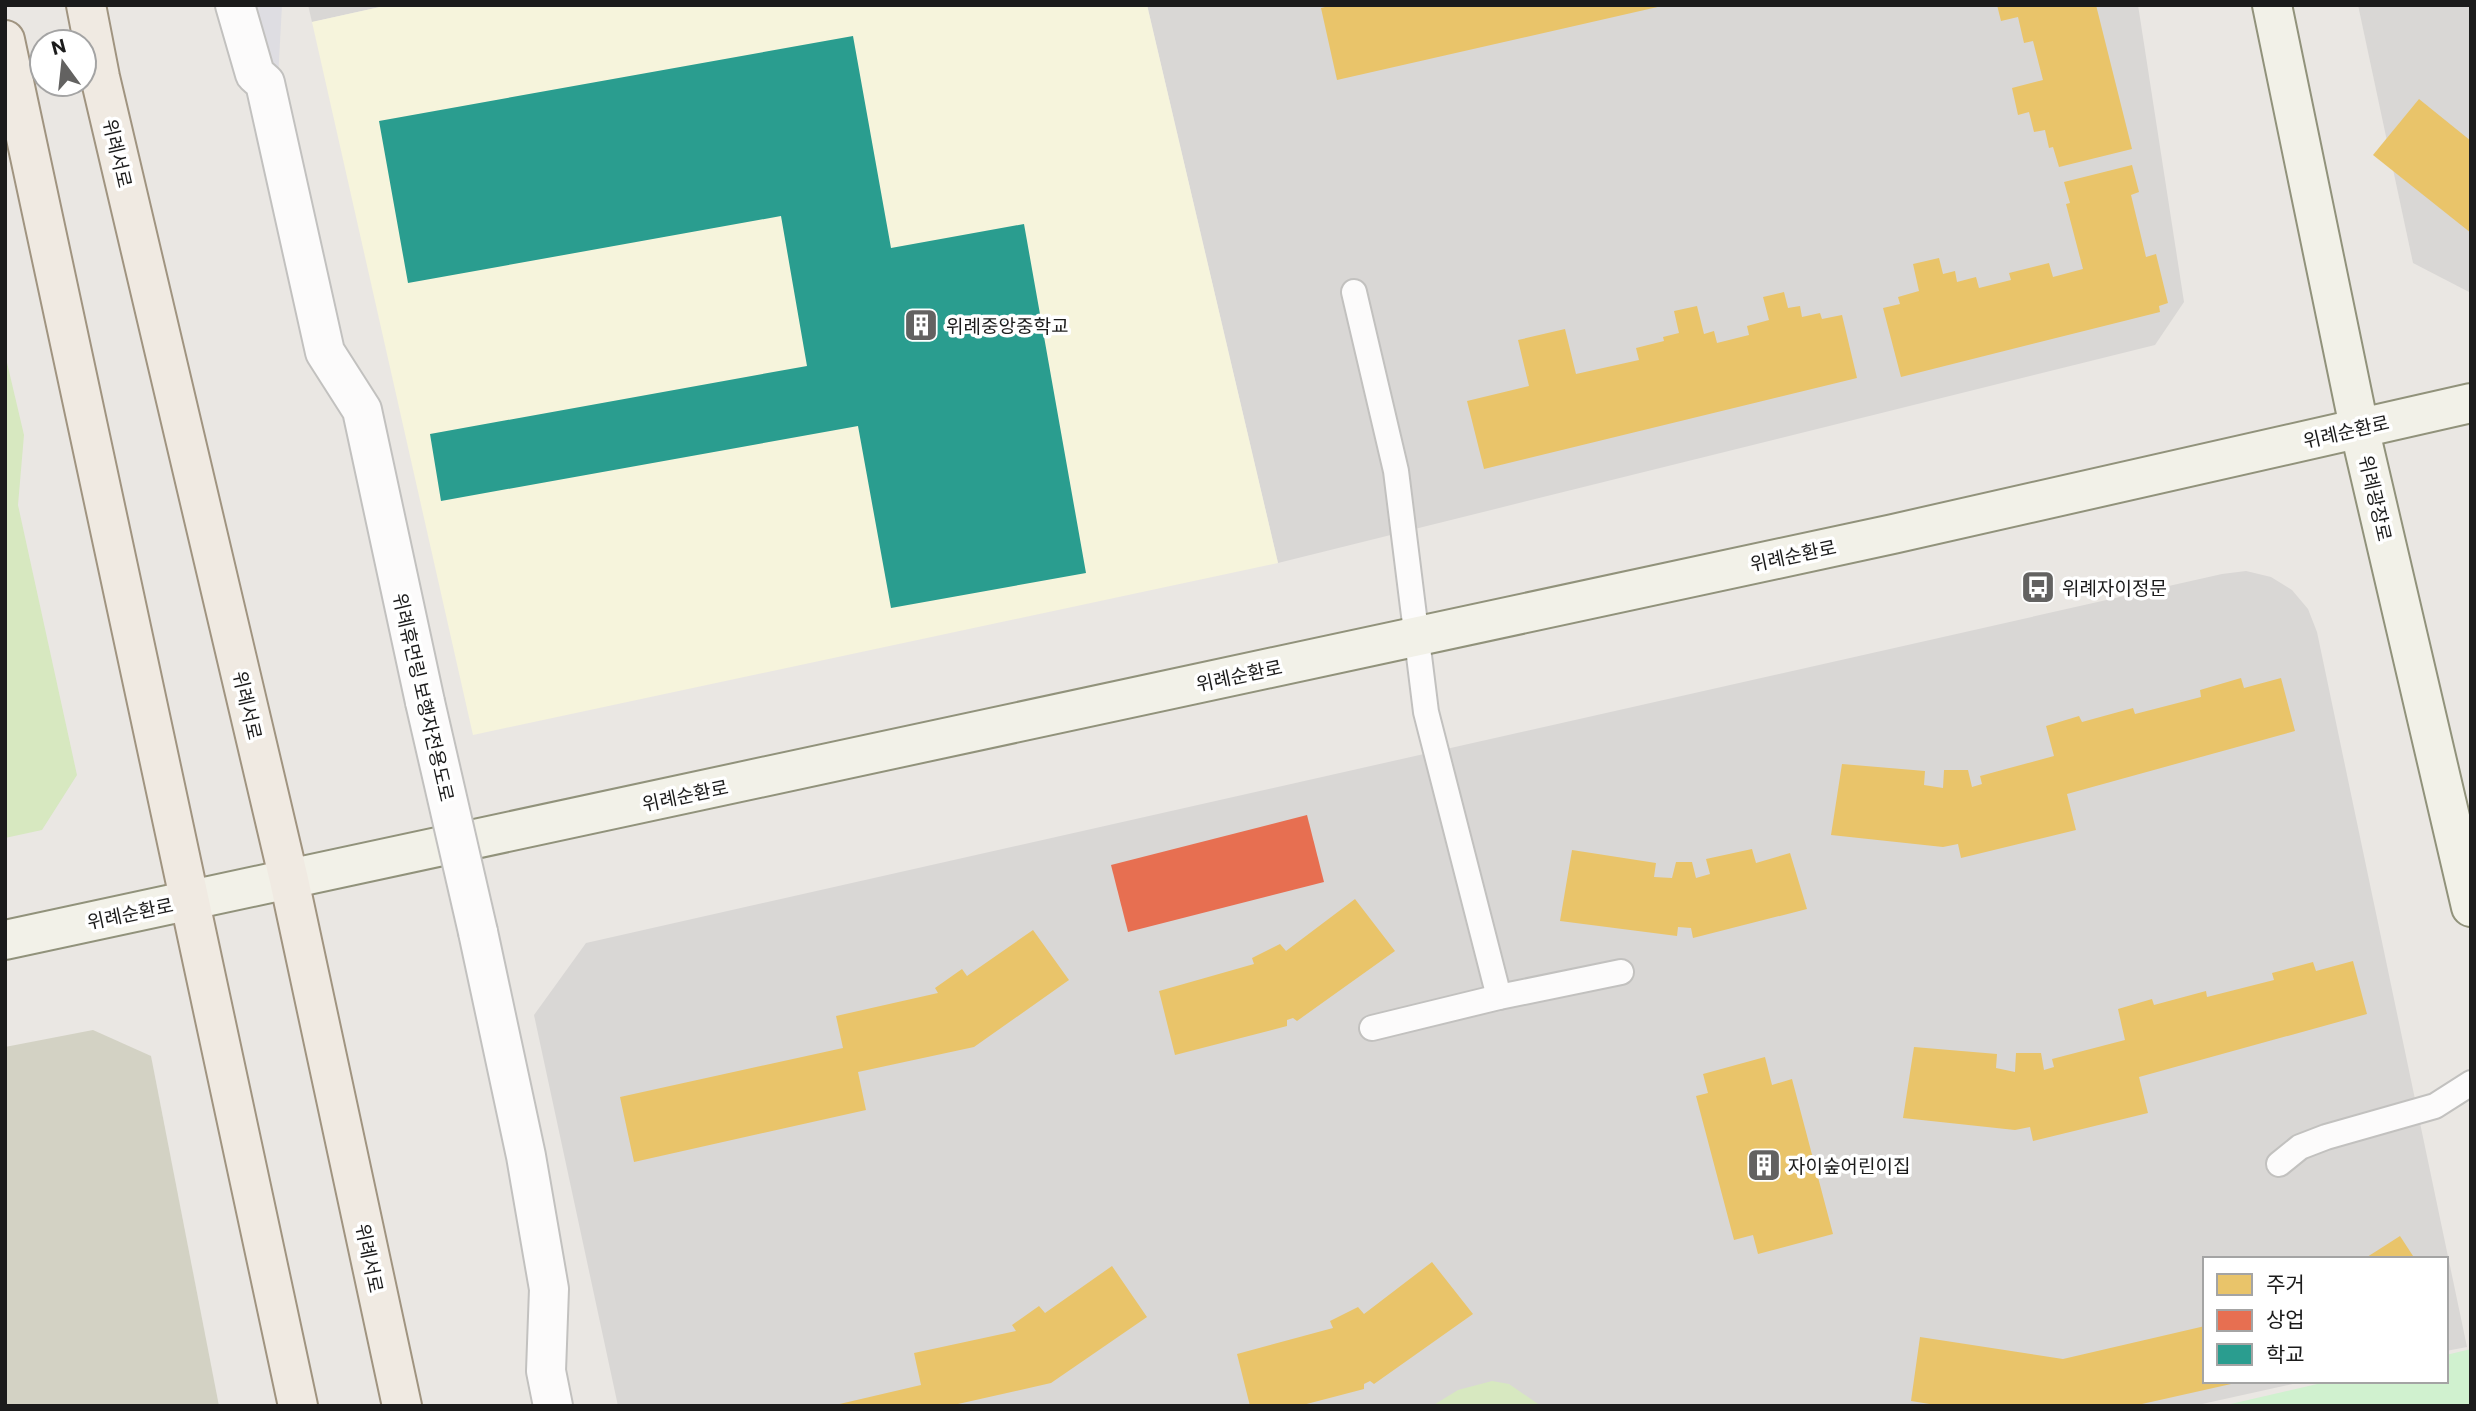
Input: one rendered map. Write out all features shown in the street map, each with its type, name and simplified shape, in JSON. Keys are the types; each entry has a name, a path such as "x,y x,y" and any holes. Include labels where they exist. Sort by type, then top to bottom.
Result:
{"main road":[{"name":"위례서로","path":"86,5 103,90 289,880 402,1406"},
{"path":"5,40 298,1406"}],"street":[{"name":"위례휴먼링 보행자전용도로","path":"234,5 255,74 265,83 325,352 362,410 526,1156 549,1289 546,1371 553,1406"},
{"name":"위례광장로","path":"2272,5 2359,427 2471,907"},
{"name":"위례순환로","path":"5,940 1893,534 2471,403"}],"lane":[{"path":"1354,292 1396,471 1426,712 1499,997"},
{"path":"1372,1028 1499,997 1621,972"},
{"path":"2279,1164 2300,1147 2435,1106 2471,1083"}],"shaded area":[{"path":"256,5 282,5 278,79 255,74"},
{"path":"308,5 389,5 312,22"},
{"path":"389,5 1147,5 1278,563 473,735 312,22"},
{"path":"1147,5 2138,5 2184,302 2155,345 1278,563"},
{"path":"2358,5 2471,5 2471,293 2413,263"},
{"path":"2246,571 2271,577 2292,590 2308,609 2317,632 2467,1347 2448,1351 2448,1257 2203,1257 2203,1383 2297,1383 2193,1406 618,1406 534,1015 586,943 2222,574"},
{"path":"93,1030 151,1056 219,1406 5,1406 5,1047"}],"green space":[{"path":"5,354 24,435 18,505 77,775 42,830 5,838"},
{"path":"2471,1349 2471,1406 2222,1406 2321,1383 2448,1383 2448,1355"},
{"path":"1492,1381 1509,1384 1541,1406 1432,1406 1458,1390"}],"building: 주거":[{"path":"1333,5 1662,6 1337,80 1321,8"},
{"path":"1997,5 2096,5 2132,149 2059,167 2053,147 2049,148 2045,130 2034,132 2029,112 2018,115 2012,88 2043,80 2033,41 2024,43 2018,17 2001,21"},
{"path":"2419,99 2471,141 2471,233 2373,155"},
{"path":"2132,165 2139,192 2131,195 2146,257 2156,254 2168,303 2159,306 2160,312 1901,377 1883,308 1900,304 1898,297 1919,291 1913,264 1939,258 1943,274 1955,271 1957,282 1976,277 1979,288 2011,280 2009,273 2049,263 2053,277 2083,269 2066,204 2070,203 2064,182"},
{"path":"1784,292 1788,308 1800,306 1802,317 1820,313 1822,319 1842,315 1857,378 1484,469 1467,401 1529,386 1518,340 1565,329 1576,374 1639,360 1636,348 1664,341 1663,337 1679,333 1674,311 1697,306 1704,334 1714,331 1717,343 1749,335 1747,326 1769,320 1763,297"},
{"path":"2241,678 2244,688 2281,678 2295,731 2067,794 2076,830 1961,858 1958,844 1943,847 1831,835 1842,764 1925,771 1924,785 1943,788 1944,770 1968,770 1972,787 1982,784 1980,776 2054,756 2046,726 2079,716 2082,722 2133,708 2135,714 2201,697 2200,690"},
{"path":"1752,849 1756,863 1790,853 1807,909 1693,938 1691,928 1678,927 1677,936 1560,921 1572,850 1656,863 1654,877 1672,878 1676,862 1692,862 1696,878 1710,874 1706,859"},
{"path":"1355,899 1395,951 1297,1021 1293,1018 1287,1020 1287,1026 1175,1055 1159,991 1254,964 1252,958 1280,944 1286,951"},
{"path":"1033,930 1069,980 974,1047 858,1072 866,1110 634,1162 620,1097 843,1048 836,1016 938,993 935,988 962,969 967,976"},
{"path":"2353,961 2367,1014 2139,1077 2148,1113 2033,1141 2030,1127 2015,1130 1903,1118 1914,1047 1997,1054 1996,1068 2015,1072 2016,1053 2041,1053 2044,1070 2054,1067 2052,1059 2125,1040 2118,1009 2152,999 2154,1005 2206,991 2207,997 2274,980 2272,973 2313,962 2316,971"},
{"name":"자이숲어린이집","path":"1765,1057 1772,1085 1792,1079 1833,1234 1758,1254 1753,1235 1734,1240 1696,1096 1708,1093 1703,1074"},
{"path":"2400,1236 2414,1257 2367,1257"},
{"path":"1432,1262 1473,1314 1374,1384 1370,1381 1364,1384 1364,1389 1299,1406 1250,1406 1237,1354 1333,1328 1330,1321 1358,1307 1364,1314"},
{"path":"1112,1266 1147,1317 1051,1383 949,1406 831,1406 921,1385 914,1353 1016,1331 1012,1325 1039,1306 1045,1313"},
{"path":"2203,1326 2203,1383 2236,1383 2133,1406 1942,1406 1911,1401 1920,1337 2063,1359"}],"building: 상업":[{"path":"1307,815 1324,882 1128,932 1111,865"}],"building: 학교":[{"name":"위례중앙중학교","path":"853,36 891,248 1024,224 1086,573 891,608 858,426 441,501 430,434 807,366 781,216 408,283 379,121"}],"place":[{"name":"위례중앙중학교","path":"921,325"},
{"name":"위례자이정문","path":"2038,587"},
{"name":"자이숲어린이집","path":"1764,1165"}]}
